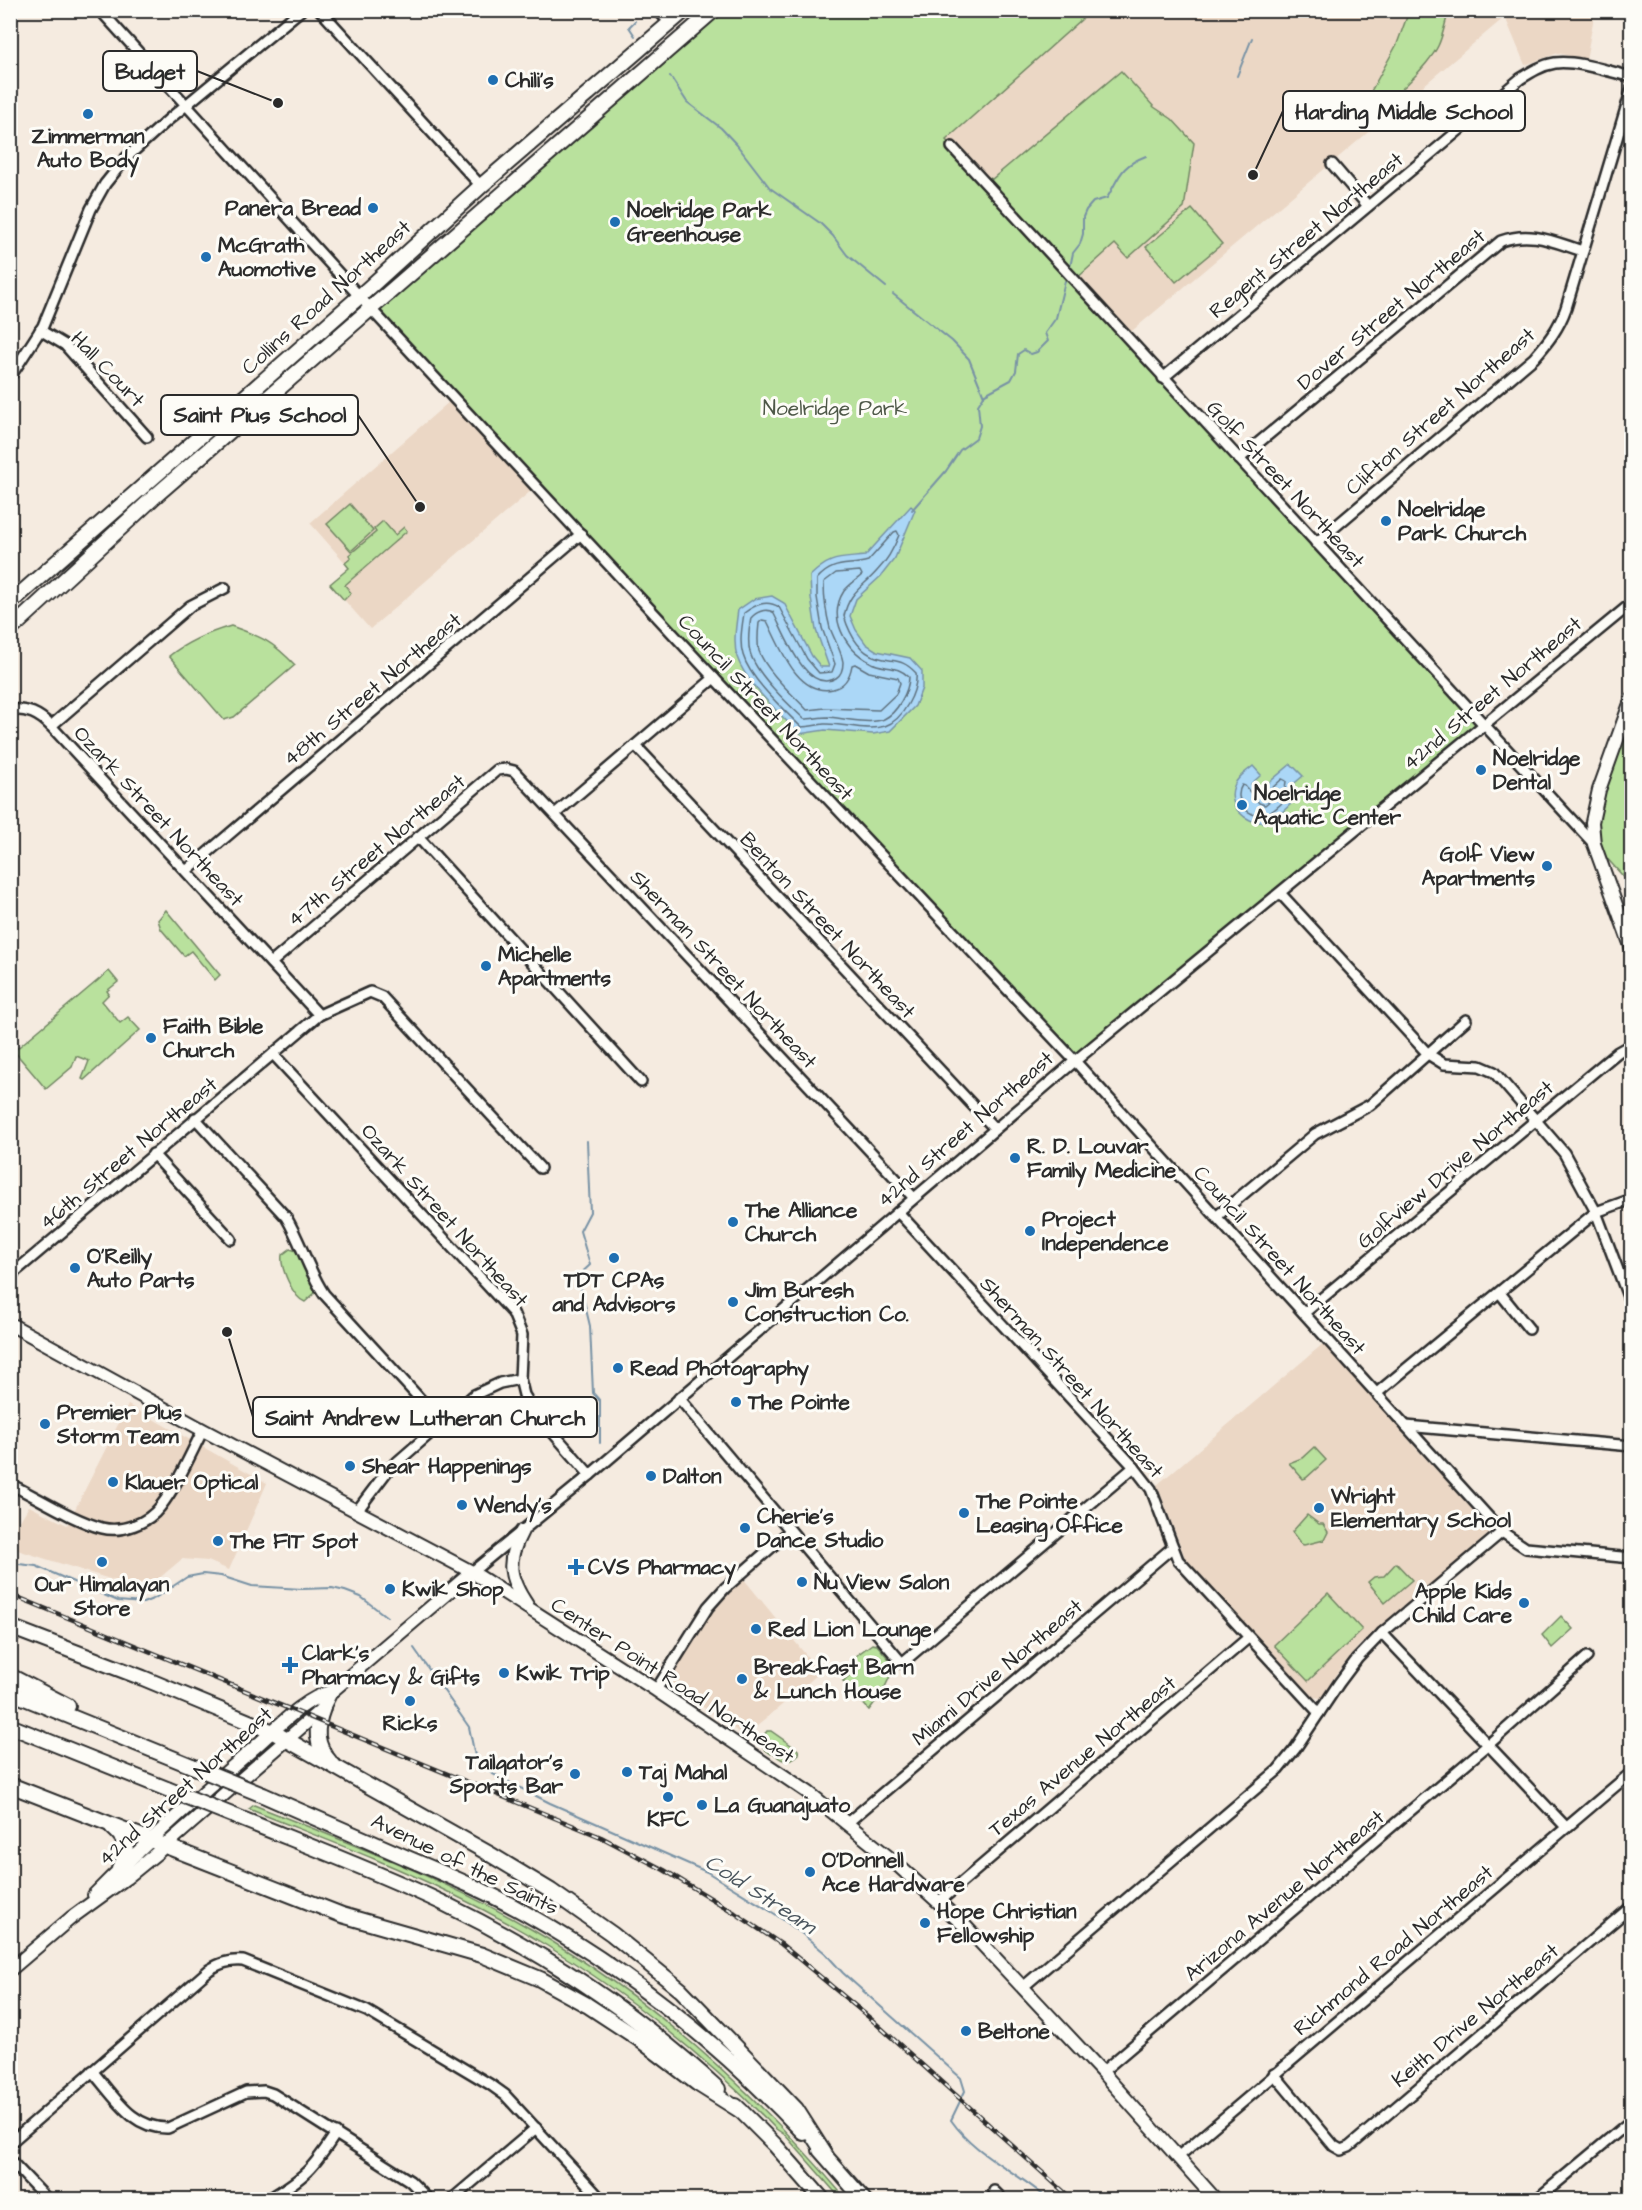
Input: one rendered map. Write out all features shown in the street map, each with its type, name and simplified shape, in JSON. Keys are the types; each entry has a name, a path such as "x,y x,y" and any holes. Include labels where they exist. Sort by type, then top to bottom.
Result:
{"highway":[{"name":"Collins Road Northeast","path":"10,603 360,296 481,186 685,10"},
{"name":"Collins Road Northeast","path":"10,632 70,573 370,308 714,10"},
{"name":"Collins Road Northeast","path":"568,138 588,111 671,37 670,24"},
{"path":"10,1627 143,1678 273,1732 488,1853 550,1891 612,1934 681,1990 796,2109 826,2156"},
{"path":"10,1676 137,1742"},
{"name":"Avenue of the Saints","path":"10,1692 137,1742 457,1879 549,1926 624,1974 722,2052 769,2096 864,2199"},
{"path":"322,1708 317,1728 318,1743 333,1766"},
{"path":"10,1726 237,1817 442,1903 501,1934 634,2020 704,2076 741,2111 823,2199"},
{"path":"10,1785 342,1915 482,1955 540,1979 587,2005 639,2039 698,2084 741,2111"},
{"path":"111,1825 123,1836 126,1848 125,1857 119,1869"}],"main road":[{"path":"1632,698 1599,790 1592,822 1594,844 1632,949"},
{"name":"Center Point Road Northeast","path":"10,1324 203,1430 472,1572 656,1690 809,1793 940,1901 1102,2072 1216,2199"},
{"path":"522,1530 511,1553 511,1570 516,1587 529,1609"},
{"name":"42nd Street Northeast","path":"10,1970 71,1918 126,1878 165,1845 322,1708 331,1692 472,1572"},
{"name":"42nd Street Northeast","path":"71,1918 149,1840 273,1732 314,1697 331,1692"}],"street":[{"name":"Council Street Northeast","path":"100,10 370,308 1075,1061 1502,1532 1526,1548 1632,1558"},
{"path":"10,377 40,330 91,208 105,184 126,158 301,10"},
{"path":"320,10 481,186"},
{"path":"658,10 670,24"},
{"name":"Regent Street Northeast","path":"1163,378 1520,79 1542,67 1556,63 1575,64 1632,77"},
{"name":"Clifton Street Northeast","path":"1316,543 1534,358 1547,344 1560,325 1632,88"},
{"name":"Golf Street Northeast","path":"952,147 1594,844"},
{"path":"1332,164 1368,206"},
{"name":"Dover Street Northeast","path":"1239,459 1501,241 1515,236 1531,235 1583,252"},
{"name":"Hall Court","path":"40,330 65,345 147,437"},
{"name":"48th Street Northeast","path":"186,871 581,534"},
{"name":"Ozark Street Northeast","path":"225,588 190,606 51,726 319,1016"},
{"name":"42nd Street Northeast","path":"472,1572 590,1475 1075,1061 1632,603"},
{"path":"555,814 714,678"},
{"path":"10,710 19,709 41,716 51,726"},
{"name":"Benton Street Northeast","path":"636,746 995,1129"},
{"name":"Sherman Street Northeast","path":"506,769 514,771 555,814 914,1198"},
{"name":"47th Street Northeast","path":"271,963 497,770 506,769"},
{"path":"418,837 641,1082"},
{"path":"1280,892 1428,1054 1444,1064 1480,1066 1494,1072 1564,1153 1596,1212 1632,1308"},
{"name":"46th Street Northeast","path":"10,1276 319,1016 370,992 382,997 540,1168"},
{"path":"1216,1217 1316,1134 1370,1105 1466,1020"},
{"name":"Golfview Drive Northeast","path":"1304,1313 1618,1052 1632,1044"},
{"name":"Ozark Street Northeast","path":"273,1054 513,1313 522,1335 520,1380 524,1395 534,1412 590,1475"},
{"path":"195,1118 286,1217 295,1231 313,1277 324,1294 442,1423"},
{"path":"153,1154 231,1239"},
{"path":"1377,1394 1596,1212 1632,1199"},
{"name":"Sherman Street Northeast","path":"898,1212 1134,1467 1151,1489 1178,1560 1319,1713"},
{"path":"1500,1293 1529,1329"},
{"path":"357,1511 388,1470 474,1395 494,1385 520,1380"},
{"path":"679,1398 902,1663 1134,1467"},
{"path":"1406,1426 1632,1446"},
{"path":"10,1484 86,1522 104,1528 124,1528 147,1519 159,1508 203,1430"},
{"path":"656,1690 708,1607 725,1588 790,1531"},
{"path":"1023,1987 1278,1770 1357,1659 1382,1633 1502,1532"},
{"name":"Miami Drive Northeast","path":"846,1824 1173,1547"},
{"path":"1382,1633 1566,1827"},
{"name":"Texas Avenue Northeast","path":"940,1901 1248,1638"},
{"name":"Arizona Avenue Northeast","path":"1102,2072 1488,1745 1587,1657"},
{"name":"Richmond Road Northeast","path":"1179,2156 1632,1772"},
{"name":"Keith Drive Northeast","path":"1274,2074 1334,2146 1341,2150 1348,2147 1632,1906"},
{"path":"10,2143 209,1970 220,1963 233,1960 243,1961 367,2011 491,2085 505,2095 602,2199"},
{"path":"93,2071 133,2118 143,2125 156,2128 168,2128 246,2092 264,2091 273,2094 410,2181 429,2199"},
{"path":"1536,2199 1632,2120"},
{"path":"451,2199 536,2128"},
{"path":"267,2199 308,2173 336,2133"},
{"path":"10,2160 48,2199"},
{"path":"1547,2190 1555,2199"},
{"path":"994,2191 1003,2199"}],"shaded area":[{"path":"1091,11 1595,11 1586,60 1558,53 1525,65 1505,17 1126,336 1075,281 1115,244 1128,257 1194,143 1172,119 1154,107 1121,72 991,179 974,171 945,140"},
{"path":"450,401 532,490 370,629 330,584 349,567 310,523"},
{"name":"Wright Elementary School","path":"1324,1343 1489,1527 1489,1534 1359,1646 1336,1674 1321,1698 1313,1697 1186,1560 1157,1485"},
{"path":"128,1405 267,1483 229,1570 208,1561 182,1559 157,1580 129,1585 11,1548 10,1537 29,1506 67,1525"},
{"path":"743,1578 819,1671 748,1734 741,1734 670,1684 669,1681 711,1613"}],"green space":[{"name":"Noelridge Park","path":"714,11 1091,11 946,140 974,171 992,179 1121,71 1154,107 1172,119 1194,143 1184,208 1128,258 1115,244 1075,280 1484,726 1075,1061 370,308"},
{"path":"1409,11 1449,11 1440,42 1426,63 1395,95 1374,108 1366,109 1364,104 1397,44"},
{"path":"1192,209 1222,244 1176,282 1146,247"},
{"path":"350,504 373,531 351,551 327,524"},
{"path":"383,521 395,535 404,527 407,531 345,585 351,593 344,600 330,584 349,568 345,563 351,558 349,555 376,532 374,529"},
{"path":"231,626 266,641 280,650 295,665 234,717 224,720 169,656 198,638"},
{"path":"1631,698 1631,885 1594,844 1599,790"},
{"path":"166,910 220,975 215,980 191,951 184,956 161,929 158,920"},
{"path":"109,971 118,982 107,991 109,994 102,1001 120,1023 128,1017 140,1030 84,1080 82,1079 89,1061 76,1056 72,1067 46,1089 14,1051"},
{"path":"290,1249 297,1251 316,1292 305,1302 292,1289 283,1267 282,1255"},
{"path":"1314,1447 1326,1460 1303,1479 1289,1463 1302,1458"},
{"path":"1307,1515 1319,1524 1323,1524 1328,1532 1324,1540 1304,1545 1292,1532"},
{"path":"1396,1563 1412,1580 1385,1603 1368,1582 1374,1577 1384,1576"},
{"path":"1328,1593 1362,1630 1308,1681 1274,1645"},
{"path":"1561,1616 1573,1629 1552,1648 1542,1635"},
{"path":"872,1644 877,1645 895,1666 882,1693 869,1710 843,1681 860,1666 853,1661 853,1658"},
{"path":"767,1731 771,1731 798,1750 799,1754 785,1760 778,1758 772,1751 771,1754 763,1748 761,1739"},
{"path":"254,1805 395,1862 464,1893 576,1956 660,2017 739,2085 812,2160 846,2199 841,2199 785,2135 703,2060 664,2027 582,1968 495,1916 450,1893 376,1859 249,1809"}],"water":[{"path":"911,506 915,510 895,558 881,576 856,599 850,616 866,644 877,651 910,658 922,671 922,688 915,706 890,731 873,734 825,730 799,734 755,687 741,667 735,645 738,610 754,599 772,596 784,603 812,656 821,667 829,667 816,630 810,576 824,565 841,558 865,556"},
{"path":"1291,764 1303,776 1290,787 1298,797 1269,821 1257,822 1244,817 1235,807 1232,793 1235,783 1242,775 1253,766 1261,775 1251,784 1264,800 1266,797 1260,790"}],"waterway":[{"path":"1261,14 1262,10"},
{"path":"635,21 629,27 635,36"},
{"path":"1237,76 1252,38"},
{"path":"670,76 687,102 721,128 770,188 820,223 847,255 886,287"},
{"path":"1070,267 1073,253 1080,244 1083,234 1083,217 1086,210 1093,202 1107,198 1126,168 1146,156"},
{"path":"912,510 946,471 960,450 976,438 980,426 978,405 985,394 1011,380 1016,371 1018,354 1024,350 1031,354 1037,352 1048,341 1045,333 1056,318 1065,281"},
{"path":"893,294 952,341 969,359 984,396"},
{"path":"587,1141 590,1212 580,1231 590,1265 578,1276 590,1326 593,1393 600,1401 600,1443"},
{"name":"Cold Stream","path":"10,1563 36,1566 118,1601 143,1603 155,1598 187,1577 203,1574 221,1576 252,1586 332,1588 345,1591 361,1597 387,1617"},
{"name":"Cold Stream","path":"414,1648 469,1727 476,1761 493,1774 550,1803 707,1872 800,1932 961,2078 965,2091 951,2120 961,2133 972,2144 1049,2200"}],"railway":[{"path":"10,1594 601,1837 664,1870 781,1944 871,2019 1073,2200"}],"place":[{"name":"Chili's","path":"493,80"},
{"name":"Budget","path":"278,103"},
{"name":"Zimmerman Auto Body","path":"88,114"},
{"name":"Harding Middle School","path":"1253,175"},
{"name":"Panera Bread","path":"373,208"},
{"name":"Noelridge Park Greenhouse","path":"615,222"},
{"name":"McGrath Auomotive","path":"206,257"},
{"name":"Saint Pius School","path":"420,507"},
{"name":"Noelridge Park Church","path":"1386,521"},
{"name":"Noelridge Dental","path":"1481,770"},
{"name":"Noelridge Aquatic Center","path":"1242,805"},
{"name":"Golf View Apartments","path":"1547,866"},
{"name":"Michelle Apartments","path":"486,966"},
{"name":"Faith Bible Church","path":"151,1038"},
{"name":"R. D. Louvar Family Medicine","path":"1015,1158"},
{"name":"The Alliance Church","path":"733,1222"},
{"name":"Project Independence","path":"1030,1231"},
{"name":"TDT CPAs and Advisors","path":"614,1258"},
{"name":"O'Reilly Auto Parts","path":"75,1268"},
{"name":"Jim Buresh Construction Co.","path":"733,1302"},
{"name":"Saint Andrew Lutheran Church","path":"227,1332"},
{"name":"Read Photography","path":"618,1368"},
{"name":"The Pointe","path":"736,1402"},
{"name":"Premier Plus Storm Team","path":"45,1424"},
{"name":"Shear Happenings","path":"350,1466"},
{"name":"Dalton","path":"651,1476"},
{"name":"Klauer Optical","path":"113,1482"},
{"name":"Wendy's","path":"462,1505"},
{"name":"Wright Elementary School","path":"1319,1508"},
{"name":"The Pointe Leasing Office","path":"964,1513"},
{"name":"Cherie's Dance Studio","path":"745,1528"},
{"name":"The FIT Spot","path":"218,1541"},
{"name":"Our Himalayan Store","path":"102,1562"},
{"name":"CVS Pharmacy","path":"576,1567"},
{"name":"Nu View Salon","path":"802,1582"},
{"name":"Kwik Shop","path":"390,1589"},
{"name":"Apple Kids Child Care","path":"1524,1603"},
{"name":"Red Lion Lounge","path":"756,1629"},
{"name":"Clark's Pharmacy & Gifts","path":"290,1665"},
{"name":"Kwik Trip","path":"504,1673"},
{"name":"Breakfast Barn & Lunch House","path":"742,1679"},
{"name":"Ricks","path":"410,1701"},
{"name":"Taj Mahal","path":"627,1772"},
{"name":"Tailgator's Sports Bar","path":"575,1774"},
{"name":"KFC","path":"668,1797"},
{"name":"La Guanajuato","path":"702,1805"},
{"name":"O'Donnell Ace Hardware","path":"810,1872"},
{"name":"Hope Christian Fellowship","path":"925,1923"},
{"name":"Beltone","path":"966,2031"}]}
